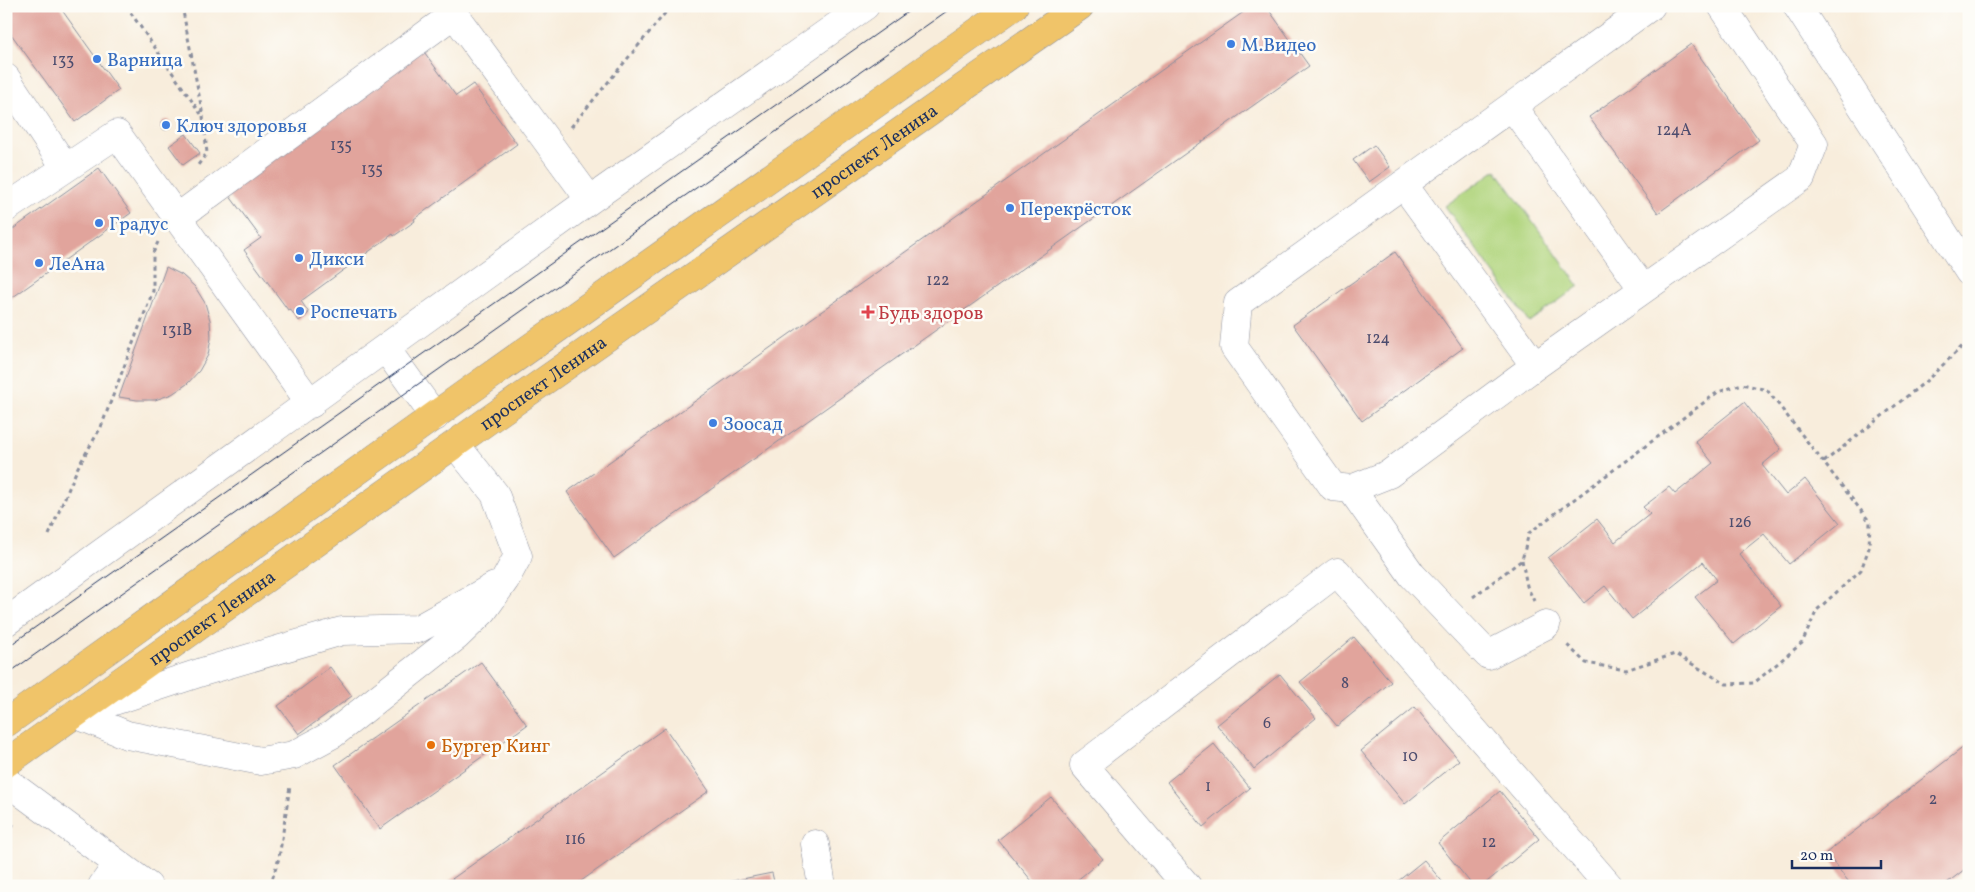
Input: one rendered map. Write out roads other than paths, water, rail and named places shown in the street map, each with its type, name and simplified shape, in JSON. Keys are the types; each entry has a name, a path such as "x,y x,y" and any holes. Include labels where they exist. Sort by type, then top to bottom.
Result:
{"main road":[{"name":"проспект Ленина","path":"6,723 1014,6"},
{"name":"проспект Ленина","path":"6,764 455,444 1080,6"},
{"path":"435,417 455,444"}],"street":[{"path":"6,622 311,404 590,200 865,6"},
{"path":"1651,6 1238,303 1234,347 1333,487 1351,489 1389,474 1535,366 1800,178 1814,144 1722,6"},
{"path":"1797,6 1969,272"},
{"path":"172,211 451,10 590,200"},
{"path":"7,80 65,167"},
{"path":"1512,106 1643,289"},
{"path":"6,208 117,134 311,404"},
{"path":"1404,184 1535,366"},
{"path":"386,349 435,417"},
{"path":"75,714 127,735 261,761 294,755 333,734 457,636 483,611 505,580 518,556 495,494 455,444"},
{"path":"1351,489 1412,575 1488,655 1546,625"},
{"path":"1187,886 1084,765 1337,572 1607,885"},
{"path":"75,714 202,672 342,632 418,629 505,580"},
{"path":"6,781 148,886"},
{"path":"815,844 822,886"},
{"path":"102,886 118,864"}],"tram line":[{"path":"6,648 916,6"},
{"path":"6,675 954,6"}],"place":[{"name":"М.Видео","path":"1231,44"},
{"name":"Варница","path":"97,59"},
{"name":"Ключ здоровья","path":"166,125"},
{"name":"Перекрёсток","path":"1010,208"},
{"name":"Градус","path":"99,223"},
{"name":"Дикси","path":"299,258"},
{"name":"ЛеАна","path":"39,263"},
{"name":"Роспечать","path":"300,311"},
{"name":"Будь здоров","path":"868,312"},
{"name":"Зоосад","path":"713,423"},
{"name":"Бургер Кинг","path":"431,745"}]}
